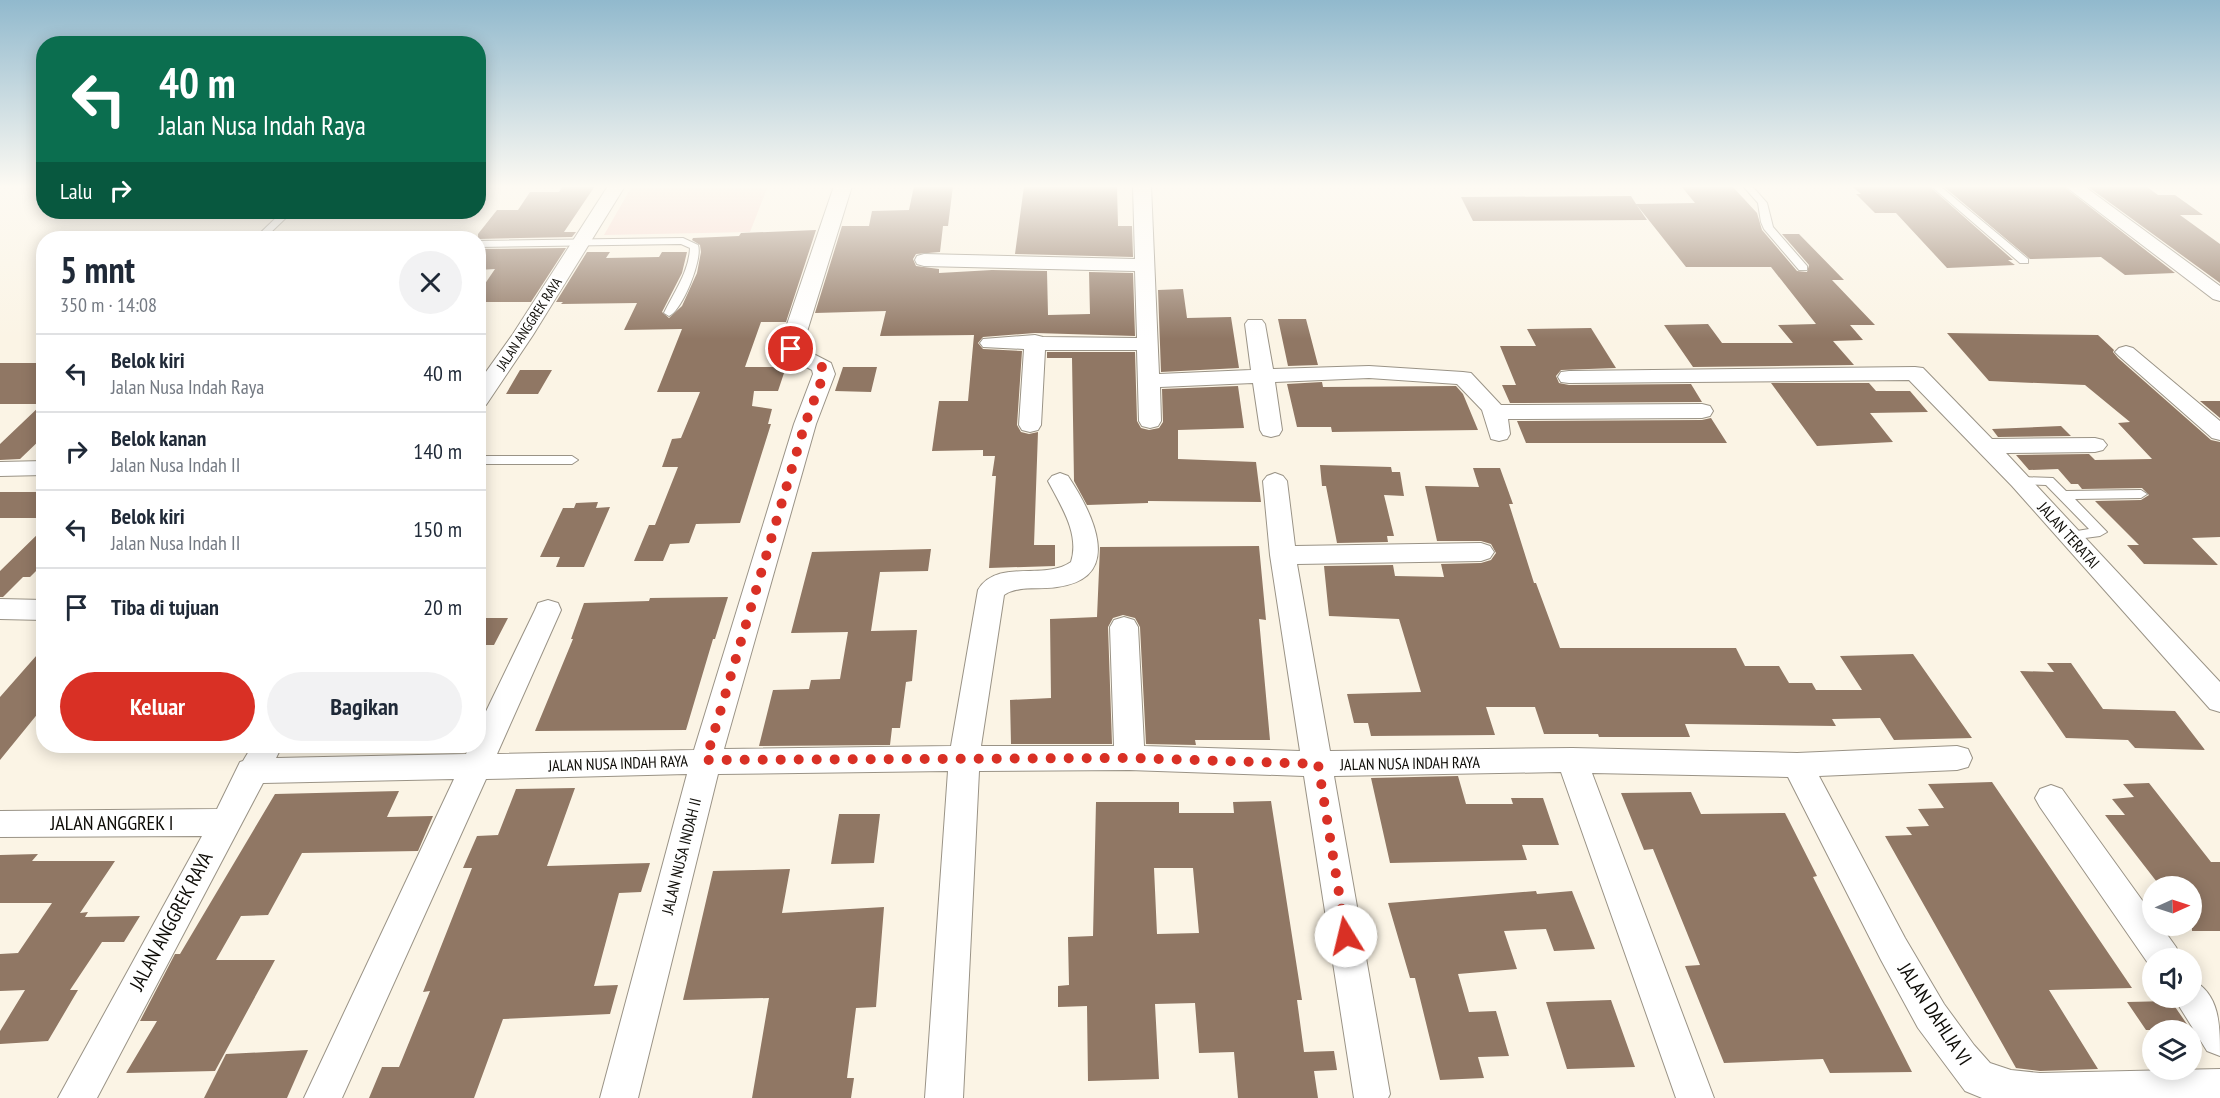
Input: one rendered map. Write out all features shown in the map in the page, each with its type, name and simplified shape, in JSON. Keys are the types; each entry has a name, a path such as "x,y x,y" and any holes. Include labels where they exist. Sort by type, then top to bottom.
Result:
{"street":[{"name":"JALAN ANGGREK RAYA","path":"486,388 584,237"},
{"name":"JALAN NUSA INDAH II","path":"619,1098 706,760 805,424 824,374 823,368 818,364 797,355 791,349 792,339 826,237"},
{"path":"1143,237 1150,421"},
{"path":"2143,237 2220,295"},
{"path":"924,260 1144,265"},
{"path":"1256,324 1271,430"},
{"path":"990,343 1035,341 1147,344"},
{"path":"1030,425 1035,341"},
{"path":"2126,352 2220,433"},
{"path":"1148,381 1369,372 1463,378 1497,423 1702,411"},
{"name":"JALAN TERATAI","path":"1569,377 1915,373 2020,481 2220,701"},
{"path":"1986,446 2096,445"},
{"path":"0,469 36,468"},
{"path":"944,1098 964,759 991,590 999,583 1010,580 1068,577 1077,572 1084,561 1086,542 1078,516 1060,481"},
{"path":"1275,481 1283,555 1371,1094"},
{"path":"1283,555 1481,552"},
{"path":"0,609 36,610"},
{"path":"486,744 548,610"},
{"path":"1124,627 1130,758"},
{"path":"323,1098 482,753"},
{"name":"JALAN ANGGREK RAYA","path":"77,1098 259,758"},
{"name":"JALAN NUSA INDAH RAYA","path":"259,758 476,766 706,760 1130,758 1318,764 1572,760 1797,765 1957,758"},
{"path":"1572,760 1695,1098"},
{"name":"JALAN DAHLIA VI","path":"1797,765 1931,1016 1978,1078 2012,1089 2040,1092 2220,1088"},
{"path":"2051,798 2157,948"},
{"name":"JALAN ANGGREK I","path":"0,824 224,822"},
{"path":"2200,1008 2220,1038"}],"lane":[{"path":"1776,237 1803,268"},
{"path":"1996,237 2024,261"},
{"path":"486,244 683,241 691,243 695,247 691,267 669,314"},
{"path":"486,460 572,460"},
{"path":"2020,481 2049,481 2100,532 2070,536"},
{"path":"2064,495 2141,494"}],"building":[{"path":"486,237 561,237 486,239"},
{"path":"814,237 786,322 761,322 745,367 786,367 778,391 754,391 752,406 772,409 768,424 771,424 740,523 696,524 689,543 670,544 663,561 634,561 649,525 655,525 678,467 662,467 672,439 681,438 700,392 657,392 682,329 624,330 637,303 561,304 563,302 556,302 587,252 610,252 606,258 659,257 662,252 687,252 682,273 662,312 669,318 682,306 697,273 701,252 700,245 692,240 693,238"},
{"path":"839,237 942,237 940,252 916,254 913,259 916,266 939,269 939,273 992,270 1047,271 1048,315 1090,314 1089,272 1133,273 1135,336 1035,333 983,337 978,343 983,349 1022,351 1017,425 1021,432 1029,434 1038,432 1034,545 1055,545 1055,566 989,568 996,476 992,476 995,456 983,456 983,450 932,451 939,401 968,401 974,335 880,336 886,311 815,313"},
{"path":"1017,237 1132,237 1133,257 1015,254"},
{"path":"1662,237 1768,237 1797,271 1807,272 1809,265 1785,237 1802,237 1844,280 1832,280 1875,325 1850,325 1863,340 1833,341 1854,365 1693,367 1664,325 1708,324 1722,343 1793,343 1778,325 1816,324 1771,267 1686,267"},
{"path":"1918,237 1987,237 2013,260 2008,260 2015,265 1947,268"},
{"path":"2004,237 2129,237 2175,273 2125,275 2101,257 2030,259"},
{"path":"2157,237 2211,237 2220,244 2220,283"},
{"path":"566,248 531,302 486,302 486,282 495,269 486,270 486,249"},
{"path":"1183,289 1187,318 1231,317 1239,368 1161,372 1158,290"},
{"path":"1278,319 1306,319 1318,365 1288,366"},
{"path":"1591,328 1616,368 1561,370 1556,376 1559,383 1569,385 1691,384 1702,402 1510,403 1502,385 1516,385 1500,346 1536,346 1527,329"},
{"path":"1947,333 2098,335 2114,350 2118,358 2211,440 2220,442 2220,537 2192,538 2218,565 2144,564 2127,545 2139,545 2095,501 2141,500 2149,495 2142,488 2082,489 2078,484 2071,484 2058,469 2029,470 2016,455 2089,454 2095,460 2152,459 2118,423 2130,422 2085,385 1989,381"},
{"path":"1047,352 1135,352 1137,421 1141,428 1149,430 1159,428 1163,422 1162,389 1238,386 1244,428 1178,430 1178,459 1256,462 1261,502 1148,501 1148,503 1087,505 1074,481 1072,358 1047,358"},
{"path":"0,363 36,363 36,404 0,404"},
{"path":"843,367 877,367 871,392 835,391"},
{"path":"520,370 552,370 538,394 506,394"},
{"path":"1322,382 1323,387 1456,386 1463,394 1478,430 1332,432 1331,427 1297,427 1287,384"},
{"path":"1771,383 1869,383 1876,391 1910,391 1928,412 1870,413 1893,442 1817,446"},
{"path":"2200,401 2220,401 2220,418"},
{"path":"36,410 36,444 20,459 0,460 0,444"},
{"path":"1711,418 1727,443 1526,443 1517,421 1702,420"},
{"path":"2061,426 2071,436 1998,437 1992,429"},
{"path":"1320,465 1391,467 1392,472 1400,472 1404,496 1384,495 1394,536 1387,536 1388,542 1337,543 1326,486 1322,486"},
{"path":"1473,468 1500,468 1513,504 1509,504 1534,583 1536,583 1560,648 1736,648 1745,666 1779,666 1789,683 1812,683 1816,690 1862,690 1840,656 1913,654 1972,738 1894,740 1880,718 1832,719 1836,726 1685,724 1690,737 1599,737 1598,734 1544,734 1535,707 1486,707 1495,735 1371,736 1368,723 1354,723 1347,694 1421,692 1399,619 1329,616 1324,566 1393,565 1395,576 1444,577 1441,564 1481,563 1491,560 1496,553 1491,544 1481,541 1437,541 1425,486 1479,487"},
{"path":"0,492 36,492 36,518 0,518"},
{"path":"598,502 596,508 610,507 584,567 556,567 560,557 540,557 563,508 574,508 576,503"},
{"path":"36,536 36,571 30,577 23,577 3,597 0,597 0,571"},
{"path":"1259,546 1266,620 1259,619 1270,740 1195,740 1196,745 1146,744 1140,627 1135,618 1123,615 1113,618 1108,627 1112,744 1011,744 1010,700 1051,698 1050,619 1097,617 1100,547"},
{"path":"931,549 928,571 880,572 871,631 917,630 912,681 906,682 900,728 892,728 890,745 759,746 773,690 809,689 811,680 840,679 848,632 791,633 812,552"},
{"path":"728,597 686,730 535,731 573,639 571,639 584,603 649,601 650,598"},
{"path":"486,618 508,618 494,645 486,645"},
{"path":"36,656 36,716 0,760 0,697"},
{"path":"2047,663 2071,663 2103,709 2175,711 2205,750 2135,748 2128,740 2066,738 2020,671 2054,672"},
{"path":"1458,776 1466,804 1513,804 1511,798 1543,798 1559,845 1522,845 1527,860 1390,863 1371,778"},
{"path":"1992,782 2132,988 2049,990 2098,1069 2040,1071 2016,1068 1885,836 1912,835 1906,827 1929,826 1918,809 1944,808 1928,784"},
{"path":"2149,783 2211,862 2220,862 2220,931 2202,931 2202,876 2152,876 2105,815 2125,815 2112,799 2134,797 2123,784"},
{"path":"575,788 547,866 650,863 641,892 619,893 594,986 618,985 610,1014 503,1019 474,1098 369,1098 382,1067 399,1067 430,991 423,992 472,868 463,868 477,836 498,835 516,789"},
{"path":"399,791 387,817 433,816 418,851 302,853 268,915 241,916 216,960 275,960 215,1071 126,1073 157,1021 140,1021 175,954 180,954 275,794"},
{"path":"1691,792 1701,814 1785,813 1817,876 1813,877 1912,1072 1830,1073 1823,1059 1724,1063 1685,966 1700,965 1653,849 1644,850 1621,793"},
{"path":"1271,801 1302,1000 1297,1000 1304,1052 1334,1051 1337,1070 1314,1071 1318,1098 1238,1098 1234,1052 1199,1053 1195,1003 1155,1004 1159,1079 1088,1081 1087,1006 1058,1007 1058,986 1069,985 1068,937 1093,936 1096,802 1179,802 1179,813 1234,813 1233,802","holes":["1154,868 1193,868 1199,933 1157,934"]},
{"path":"839,814 880,814 874,863 831,864"},
{"path":"38,854 32,861 115,861 80,913 88,912 85,917 140,916 124,942 102,942 70,990 78,990 48,1041 0,1044 0,1031 25,990 0,991 0,954 18,953 52,903 0,903 0,855"},
{"path":"790,869 782,913 884,907 876,1007 856,1008 847,1078 854,1078 851,1098 752,1098 769,998 683,1000 713,871"},
{"path":"1536,891 1537,894 1572,891 1595,949 1554,951 1546,929 1504,931 1517,969 1458,974 1469,1012 1496,1011 1509,1056 1478,1057 1484,1078 1440,1080 1415,978 1410,978 1388,903"},
{"path":"1611,1000 1635,1067 1567,1069 1546,1002"},
{"path":"2127,1002 2142,1002 2142,1008 2176,1008 2184,1020 2142,1020 2142,1024"},
{"path":"308,1050 287,1098 204,1098 226,1054"}],"route":[{"path":"791,349 804,359 818,364 823,368 824,374 805,424 706,760 1130,758 1318,764 1346,936"}]}
